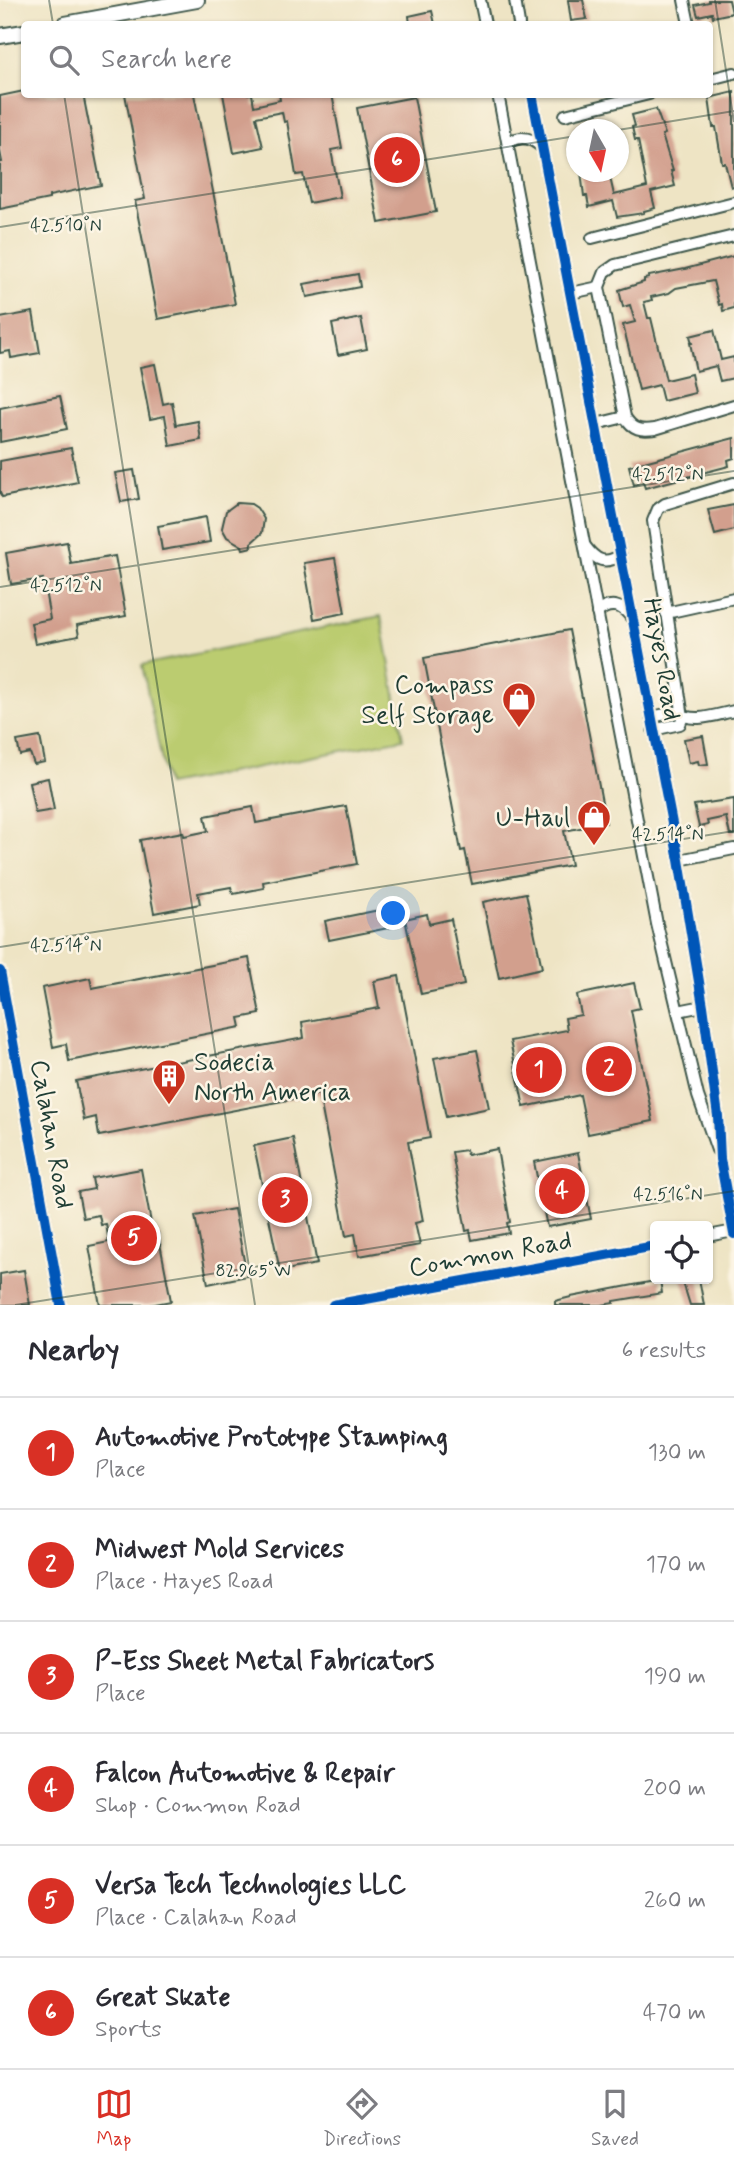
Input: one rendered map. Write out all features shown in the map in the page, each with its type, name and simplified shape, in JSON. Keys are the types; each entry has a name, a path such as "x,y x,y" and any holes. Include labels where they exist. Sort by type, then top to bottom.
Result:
{"main road":[{"path":"82,21 197,0"},
{"path":"0,36 21,32"}],"street":[{"path":"480,0 484,21"},
{"path":"515,0 518,21"},
{"path":"684,0 688,21"},
{"path":"713,78 734,73"},
{"name":"Hayes Road","path":"499,98 652,897 698,1096 720,1159"},
{"name":"Hayes Road","path":"534,98 679,860 704,1006 718,1116 720,1159 734,1232"},
{"path":"565,115 633,98"},
{"path":"508,143 525,138 536,141 543,149"},
{"path":"592,238 734,202"},
{"path":"734,236 615,265 606,272 600,287 625,417 634,428 642,431 734,405"},
{"path":"571,293 600,287"},
{"path":"596,424 625,417"},
{"path":"653,730 680,724 683,717 653,531 654,513 665,504 734,483"},
{"path":"583,544 592,555 602,561 611,561 621,555"},
{"path":"666,613 734,598"},
{"path":"597,613 606,607 619,606 626,610 634,621"},
{"path":"651,717 676,712 692,719 734,711"},
{"path":"679,860 734,849"},
{"name":"Calahan Road","path":"0,971 61,1305"},
{"path":"678,1011 704,1006"},
{"path":"713,1235 734,1232"},
{"name":"Common Road","path":"333,1305 650,1247"}],"green space":[{"path":"381,616 403,739 167,785 142,665"}],"building":[{"path":"568,0 583,0 587,19 571,21"},
{"path":"709,0 729,0 732,13 713,17 712,13 698,16 695,5"},
{"path":"432,11 434,21 410,21 409,16"},
{"path":"21,92 21,98 84,98 101,185 0,209 0,96"},
{"path":"734,92 734,186 731,187 725,163 722,163 716,127 713,127 709,98"},
{"path":"126,98 195,98 235,304 158,319 135,201 145,199"},
{"path":"224,98 253,98 254,106 280,98 333,98 342,148 331,150 340,197 309,203 303,174 296,175 287,121 284,122 282,112 256,117 263,147 234,153"},
{"path":"414,98 436,212 379,223 357,108"},
{"path":"656,109 665,134 662,135 675,186 651,192 655,208 644,213 617,217 613,201 589,207 582,182 611,182 614,195 647,187 638,140 635,140 632,127 635,126 632,115"},
{"path":"734,256 734,308 723,311 713,281 676,288 644,302 648,318 651,318 666,380 691,374 695,393 663,401 659,385 639,390 623,325 635,322 630,305 623,307 619,290 644,282 649,276"},
{"path":"358,274 360,287 307,297 304,284"},
{"path":"33,312 40,353 11,358 10,351 0,353 0,318"},
{"path":"361,318 367,349 338,355 332,324"},
{"path":"714,330 721,360 734,357 734,378 720,381 716,366 696,371 690,336"},
{"path":"155,364 163,404 172,402 176,425 198,421 201,440 170,446 165,416 150,419 140,367"},
{"path":"60,396 67,429 0,442 0,408"},
{"path":"734,438 734,458 728,460 729,466 645,488 643,482 634,485 629,466"},
{"path":"71,448 78,482 2,497 0,461"},
{"path":"134,470 139,499 121,502 115,473"},
{"path":"237,503 251,504 264,519 262,533 251,543 252,547 243,549 227,537 222,528 226,511"},
{"path":"734,505 734,530 715,535 708,510"},
{"path":"206,517 210,542 162,550 158,526"},
{"path":"67,542 71,564 115,556 126,616 77,625 79,636 35,644 31,623 50,619 43,579 11,584 6,553"},
{"path":"335,558 345,613 314,619 304,563"},
{"path":"569,630 606,823 564,831 571,865 472,884 465,850 461,851 424,658"},
{"path":"703,736 708,764 699,765 698,761 689,763 684,739"},
{"path":"40,737 45,762 34,764 30,753 20,755 17,741"},
{"path":"48,778 54,810 35,813 29,782"},
{"path":"734,799 734,835 730,835 726,817 707,821 708,825 699,827 694,805"},
{"path":"346,806 357,864 263,882 264,888 233,894 231,887 198,893 200,904 154,913 140,840 183,832 184,836 208,831 205,816 253,807 256,823"},
{"path":"526,893 542,968 499,978 483,902"},
{"path":"394,907 398,926 329,940 325,921"},
{"path":"427,914 429,924 451,919 464,985 421,994 405,919"},
{"path":"249,958 260,1014 239,1018 241,1027 69,1061 66,1044 53,1047 42,988 90,978 92,988"},
{"name":"Sodecia North America","path":"399,976 430,1138 408,1142 423,1221 415,1223 420,1245 359,1256 355,1234 346,1236 319,1094 99,1136 96,1117 84,1120 76,1081 304,1038 302,1022 379,1008 374,981"},
{"path":"634,983 640,1008 631,1010 653,1121 588,1134 580,1095 524,1107 510,1041 567,1030 565,1018 581,1015 577,995"},
{"path":"477,1050 489,1108 446,1117 434,1058"},
{"path":"293,1138 317,1264 280,1271 254,1146"},
{"path":"497,1149 510,1222 507,1223 509,1233 472,1240 470,1230 466,1231 452,1152 466,1150 467,1155"},
{"path":"578,1153 591,1219 547,1227 534,1162"},
{"path":"141,1169 153,1234 158,1233 171,1301 150,1305 100,1305 89,1246 109,1242 106,1224 101,1225 99,1215 83,1218 78,1192 94,1189 92,1178"},
{"path":"234,1209 247,1276 208,1284 195,1216"},
{"path":"24,1270 30,1305 0,1305 0,1274"},
{"path":"650,1282 661,1284 662,1293 602,1305 555,1305 555,1301"},
{"path":"684,1284 700,1284 704,1305 690,1305"}],"cycle path":[{"path":"533,98 679,860 703,1006 718,1116 720,1159 734,1234"},
{"path":"0,971 61,1305"},
{"path":"333,1305 650,1247"}],"place":[{"name":"Great Skate","path":"397,160"},
{"name":"Compass Self Storage","path":"519,729"},
{"name":"U-Haul","path":"594,847"},
{"name":"Midwest Mold Services","path":"609,1069"},
{"name":"Automotive Prototype Stamping","path":"539,1070"},
{"name":"Sodecia North America","path":"169,1106"},
{"name":"Falcon Automotive & Repair","path":"562,1191"},
{"name":"P-Ess Sheet Metal Fabricators","path":"285,1200"},
{"name":"Versa Tech Technologies LLC","path":"134,1238"}]}
